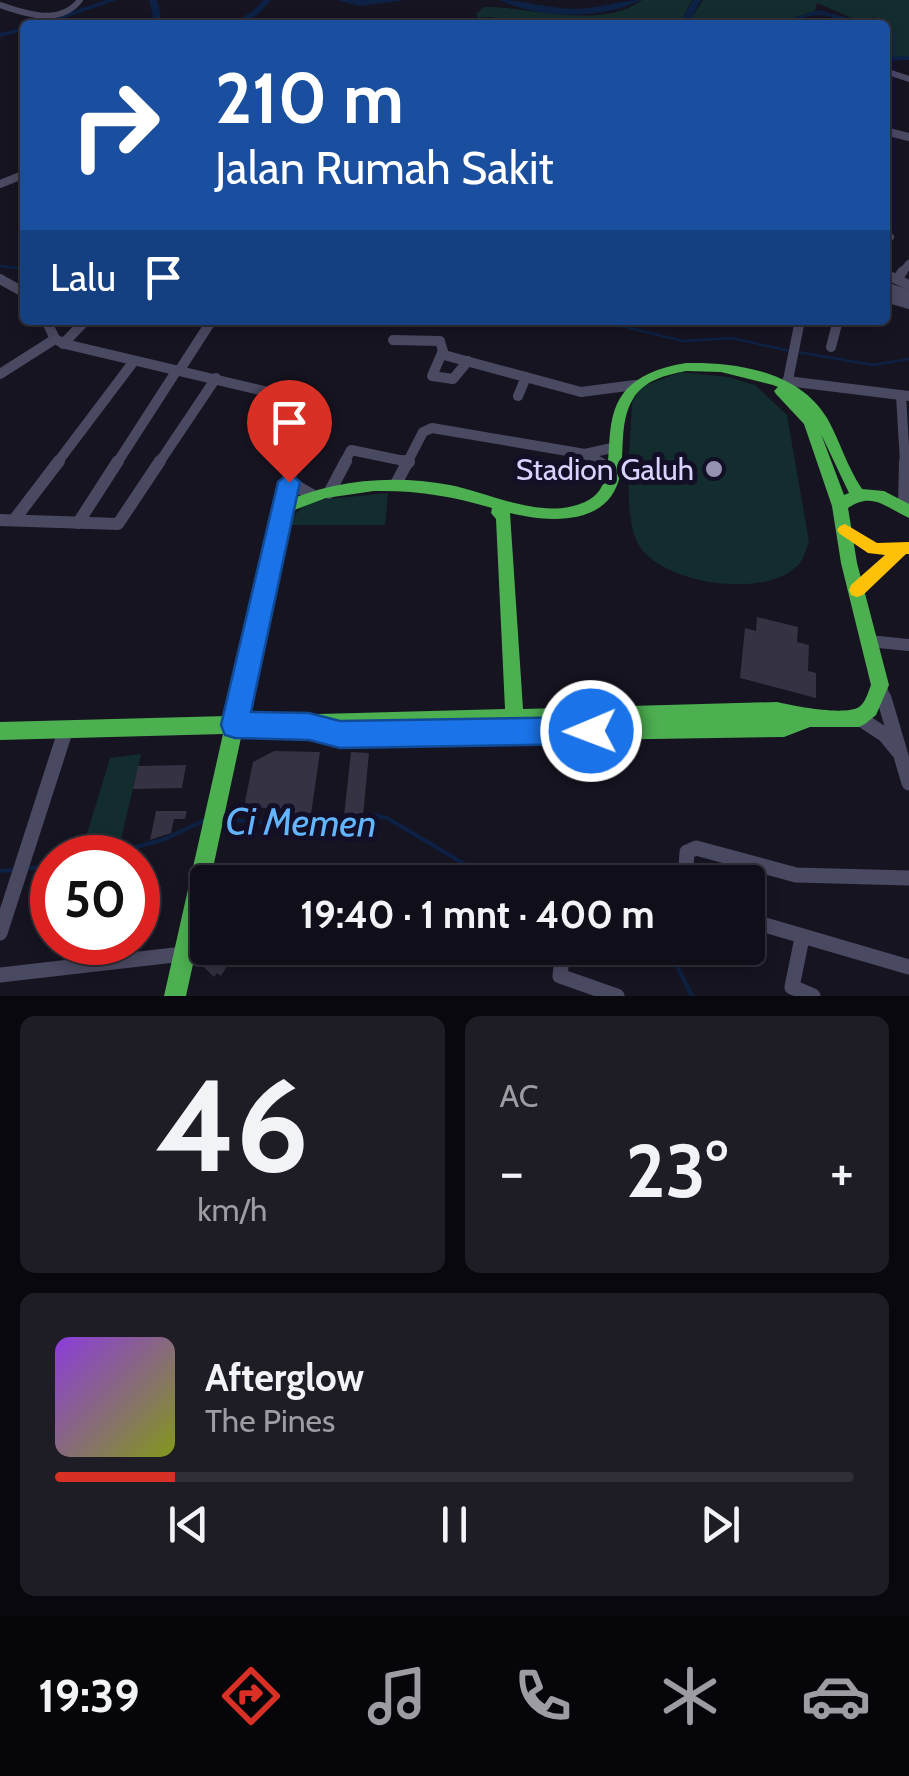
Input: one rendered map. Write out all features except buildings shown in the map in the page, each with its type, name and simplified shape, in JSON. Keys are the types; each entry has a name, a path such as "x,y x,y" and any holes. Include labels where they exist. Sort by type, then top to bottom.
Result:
{"street":[{"path":"0,4 36,18 74,8 80,0"},
{"path":"897,279 909,264"},
{"path":"890,276 909,285"},
{"path":"49,325 59,341 286,396 302,414 304,424 214,813 206,865"},
{"path":"0,374 80,325"},
{"path":"78,523 209,325"},
{"path":"781,382 798,325"},
{"path":"831,347 838,325"},
{"path":"393,340 444,345 432,376 453,378 468,362"},
{"path":"442,354 590,394 635,385 672,368 694,366 735,370 781,382 905,396 906,509"},
{"path":"14,520 134,362"},
{"path":"518,396 526,377"},
{"path":"0,520 118,524 216,378"},
{"path":"781,382 816,421 836,465 857,494"},
{"path":"282,509 320,494 397,482 454,492 506,511 555,514 590,508 602,500 612,471 620,411 635,385"},
{"path":"816,421 840,506 839,518 845,530 868,641 909,783"},
{"path":"397,482 423,432 432,428 584,454 612,471"},
{"path":"584,454 616,447"},
{"path":"320,494 348,451 409,462"},
{"path":"289,482 301,492 320,494"},
{"path":"840,506 857,494 886,496 906,509"},
{"path":"506,511 515,724"},
{"path":"845,530 874,549 904,550"},
{"path":"856,590 904,550"},
{"path":"868,641 909,645"},
{"path":"859,718 870,710 880,685"},
{"path":"0,731 309,726 342,720 642,722 784,728 810,718 859,718 885,736 900,754"},
{"path":"0,933 66,728"},
{"path":"686,865 687,852 696,848 757,865"},
{"path":"765,867 796,876 854,874 909,878"},
{"path":"765,926 909,967"},
{"path":"175,996 190,934"},
{"path":"802,938 792,987 813,996"},
{"path":"0,975 183,954"},
{"path":"561,965 560,976 616,996"}],"green space":[{"path":"642,0 692,0 684,20 494,20 478,18 476,14 484,7 586,16 625,9"},
{"path":"703,0 909,0 909,57 890,57 890,20 856,20 817,3 815,11 787,20 690,20"},
{"name":"Stadion Galuh","path":"681,372 728,377 755,385 787,415 809,542 800,563 785,574 743,584 694,579 653,560 640,547 634,534 629,498 632,403 641,387"},
{"path":"388,493 385,525 285,525 308,501"},
{"path":"141,754 122,835 87,835 110,758"}],"waterway":[{"path":"51,20 113,0"},
{"path":"153,0 158,20"},
{"path":"244,20 267,0"},
{"path":"340,0 360,4 402,0"},
{"path":"504,0 570,12 604,9 637,0"},
{"path":"686,20 697,0"},
{"path":"793,20 818,12 847,20"},
{"path":"0,35 20,30"},
{"path":"890,59 909,58"},
{"path":"0,266 20,268"},
{"path":"617,325 683,341 732,338 790,351"},
{"path":"798,352 873,365 909,359"},
{"name":"Ci Memen","path":"223,819 323,829 374,815 387,818 466,865"},
{"name":"Ci Memen","path":"160,840 205,820"},
{"name":"Ci Memen","path":"0,871 11,870"},
{"name":"Ci Memen","path":"676,965 692,996"}],"traffic: fast":[{"path":"175,996 282,509 326,492 374,485 447,490 541,513 586,508 600,501 608,490 620,413 627,396 652,375 686,367 747,373 796,392 819,416 857,494"},
{"path":"781,391 810,422 840,506"},
{"path":"0,731 777,711 810,718 859,718 870,709 880,685 849,563 840,506 866,494 884,497 909,512"},
{"path":"500,506 499,513 504,516 515,723"},
{"path":"313,727 340,735 784,728 807,719"}],"traffic: slow":[{"path":"845,530 874,549 909,548"},
{"path":"857,590 899,552"}],"place":[{"name":"Stadion Galuh","path":"714,469"}],"route":[{"path":"289,482 266,568 235,725 309,726 340,734 591,731"}]}
